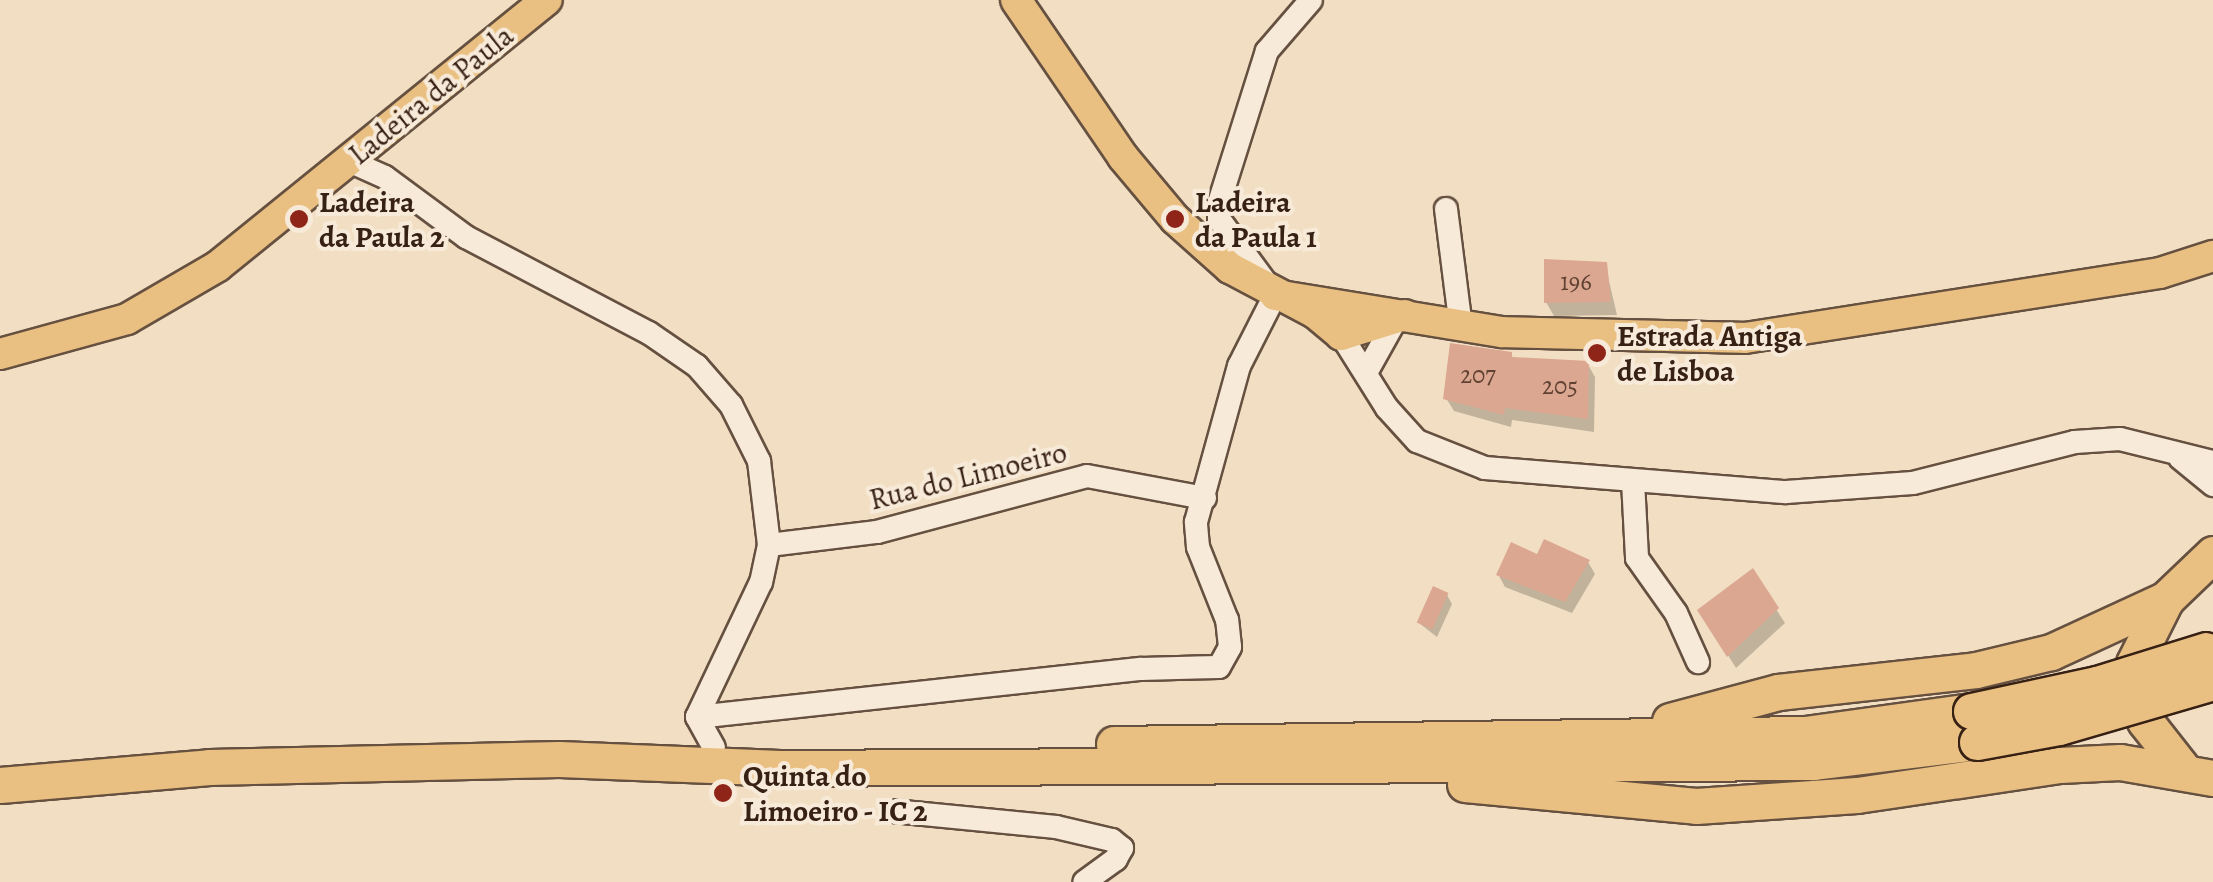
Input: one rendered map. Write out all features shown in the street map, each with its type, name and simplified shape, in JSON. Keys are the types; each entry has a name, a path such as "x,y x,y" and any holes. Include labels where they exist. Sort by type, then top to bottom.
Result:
{"highway":[{"path":"1550,738 1656,724 1778,692 1976,670 2051,652 2166,599 2213,554"},
{"path":"2166,599 2134,663 2133,693 2162,748 2197,773"},
{"path":"0,785 209,766 648,760 734,767 1812,762 1974,726 2097,684 2211,660"},
{"path":"648,760 706,733 1550,738 1806,734 1974,726"},
{"path":"1376,766 1458,784 1696,806 1857,794 2060,765 2197,773"}],"main road":[{"name":"Ladeira da Paula","path":"0,354 127,319 218,266 547,0"},
{"path":"997,0 1019,10 1175,219 1230,268 1315,313 1342,335 1400,318"},
{"path":"1275,295 1362,306 1400,318 1461,326 1745,338 2160,273 2213,256"}],"street":[{"path":"706,733 892,693 1219,667 1230,646 1228,620 1198,547 1196,522 1239,366 1275,295 1219,219 1219,203 1266,51 1311,0"},
{"path":"349,161 384,177 466,238 649,334 697,366 731,404 758,461 770,545 761,582 706,733"},
{"path":"1446,208 1461,326"},
{"path":"1362,306 1342,335 1418,441 1451,460 1633,481 1847,490 1986,469 2076,442 2120,439 2213,462"},
{"path":"1366,373 1400,318"},
{"path":"2164,447 2213,484"},
{"name":"Rua do Limoeiro","path":"770,545 877,532 1086,476 1205,498"},
{"path":"1633,481 1638,558 1676,613 1698,662"},
{"path":"893,811 1056,826 1112,840 1122,848 1116,859 1084,882"}],"building":[{"path":"1544,259 1607,262 1611,302 1544,303"},
{"path":"1450,343 1512,352 1512,357 1589,361 1588,419 1505,408 1504,415 1443,399"},
{"path":"1544,539 1590,560 1565,602 1496,575 1511,542 1537,554"},
{"path":"1753,568 1779,608 1727,657 1697,610"},
{"path":"1433,586 1449,593 1432,629 1417,623"}],"place":[{"name":"Ladeira da Paula 2","path":"299,219"},
{"name":"Ladeira da Paula 1","path":"1175,219"},
{"name":"Estrada Antiga de Lisboa","path":"1597,353"},
{"name":"Quinta do Limoeiro - IC 2","path":"723,793"}]}
